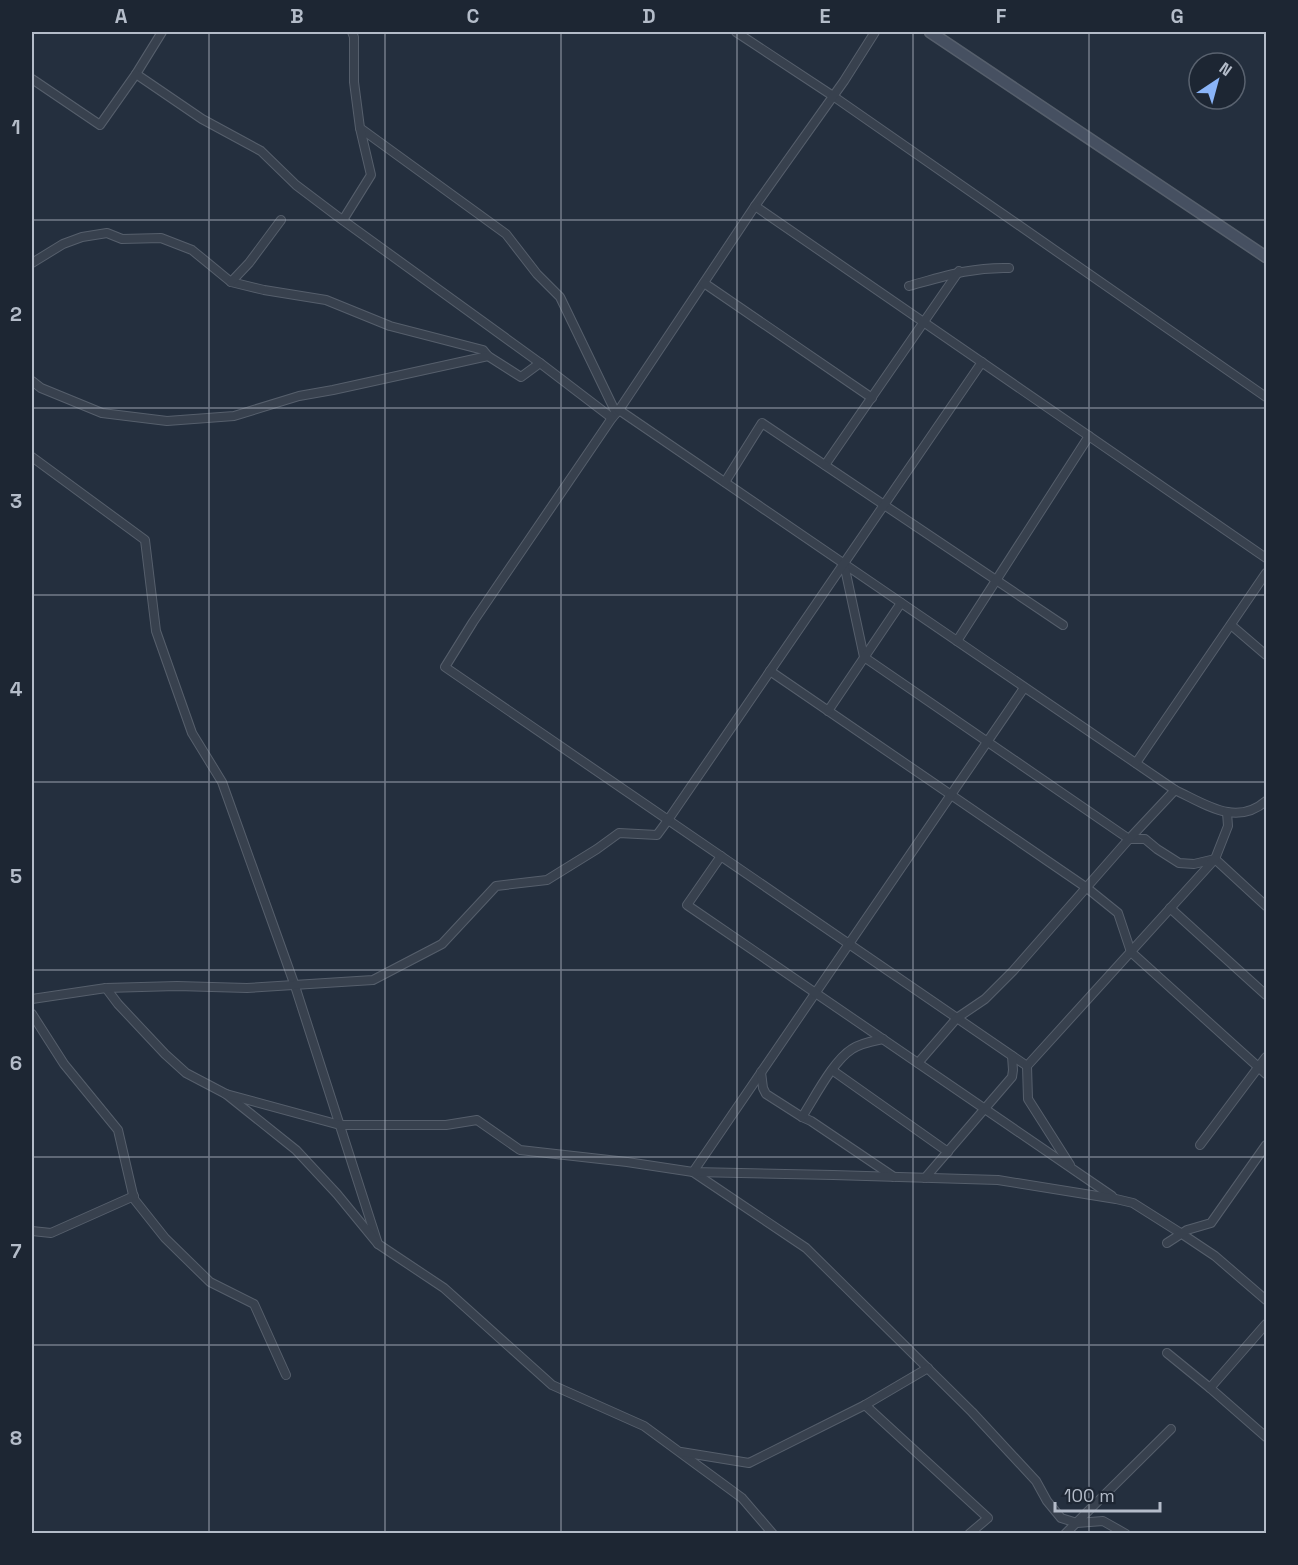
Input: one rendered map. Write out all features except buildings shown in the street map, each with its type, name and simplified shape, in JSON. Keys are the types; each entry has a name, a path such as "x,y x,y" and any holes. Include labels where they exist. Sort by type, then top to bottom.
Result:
{"main road":[{"path":"930,32 1266,257"}],"street":[{"path":"32,79 100,125 162,32"},
{"path":"343,220 371,175 360,128 354,82 352,32"},
{"path":"736,32 833,96 1266,398"},
{"path":"876,32 844,81 754,206 445,667 1027,1066"},
{"path":"136,74 202,119 261,151 296,185 540,363 725,482 1175,790 1227,813 1243,813 1266,801"},
{"path":"360,128 506,234 537,274 560,297 616,413"},
{"path":"754,206 1266,558"},
{"path":"231,282 249,263 281,219"},
{"path":"32,263 63,244 82,237 107,233 122,239 161,238 192,250 231,282 326,300 390,326 483,350 488,356 521,378 540,363"},
{"path":"909,286 959,271 987,267 1009,268"},
{"path":"825,465 959,271"},
{"path":"704,282 872,398"},
{"path":"32,381 41,388 102,413 167,421 234,416 299,396 488,356"},
{"path":"32,999 106,988 177,986 247,988 373,980 442,944 496,886 547,880 597,849 618,832 657,835 982,362"},
{"path":"725,482 762,423 1063,625"},
{"path":"957,641 1089,436"},
{"path":"32,457 145,540 156,631 192,733 222,782 295,986 378,1244"},
{"path":"844,564 864,657 1130,839 1145,839 1179,864 1194,864 1215,859"},
{"path":"1136,763 1266,573"},
{"path":"828,711 901,603"},
{"path":"1231,625 1266,655"},
{"path":"770,671 1087,888 1118,914 1131,952 1266,1074"},
{"path":"693,1172 1024,688"},
{"path":"918,1063 957,1018 985,999 1013,971 1175,790"},
{"path":"1072,1168 1028,1099 1027,1066 1215,859 1228,826 1227,813"},
{"path":"721,856 687,905 1116,1199"},
{"path":"1215,859 1265,901"},
{"path":"1170,908 1266,995"},
{"path":"106,988 118,1004 186,1073 226,1094 296,1150 338,1194 378,1244 444,1288 552,1385 644,1426 742,1498 773,1533"},
{"path":"32,1014 64,1064 118,1130 134,1199 165,1238 210,1282 254,1304 286,1375"},
{"path":"802,1117 843,1056 853,1048 869,1041 883,1039"},
{"path":"925,1178 1012,1077 1012,1056"},
{"path":"1200,1144 1266,1057"},
{"path":"832,1070 948,1152"},
{"path":"761,1072 766,1094 811,1121 894,1177"},
{"path":"226,1094 339,1125 446,1125 477,1120 520,1150 693,1172 998,1180 1116,1199 1133,1203 1215,1256 1266,1300"},
{"path":"1167,1243 1187,1230 1211,1222 1266,1145"},
{"path":"693,1172 806,1248 972,1412 1036,1482 1047,1501 1061,1518 1077,1523 1103,1521 1126,1533"},
{"path":"32,1231 51,1233 134,1196"},
{"path":"1210,1388 1266,1324"},
{"path":"1167,1353 1266,1437"},
{"path":"679,1452 749,1463 865,1405 928,1368"},
{"path":"865,1405 988,1518 969,1533"},
{"path":"1065,1533 1171,1429"}]}
